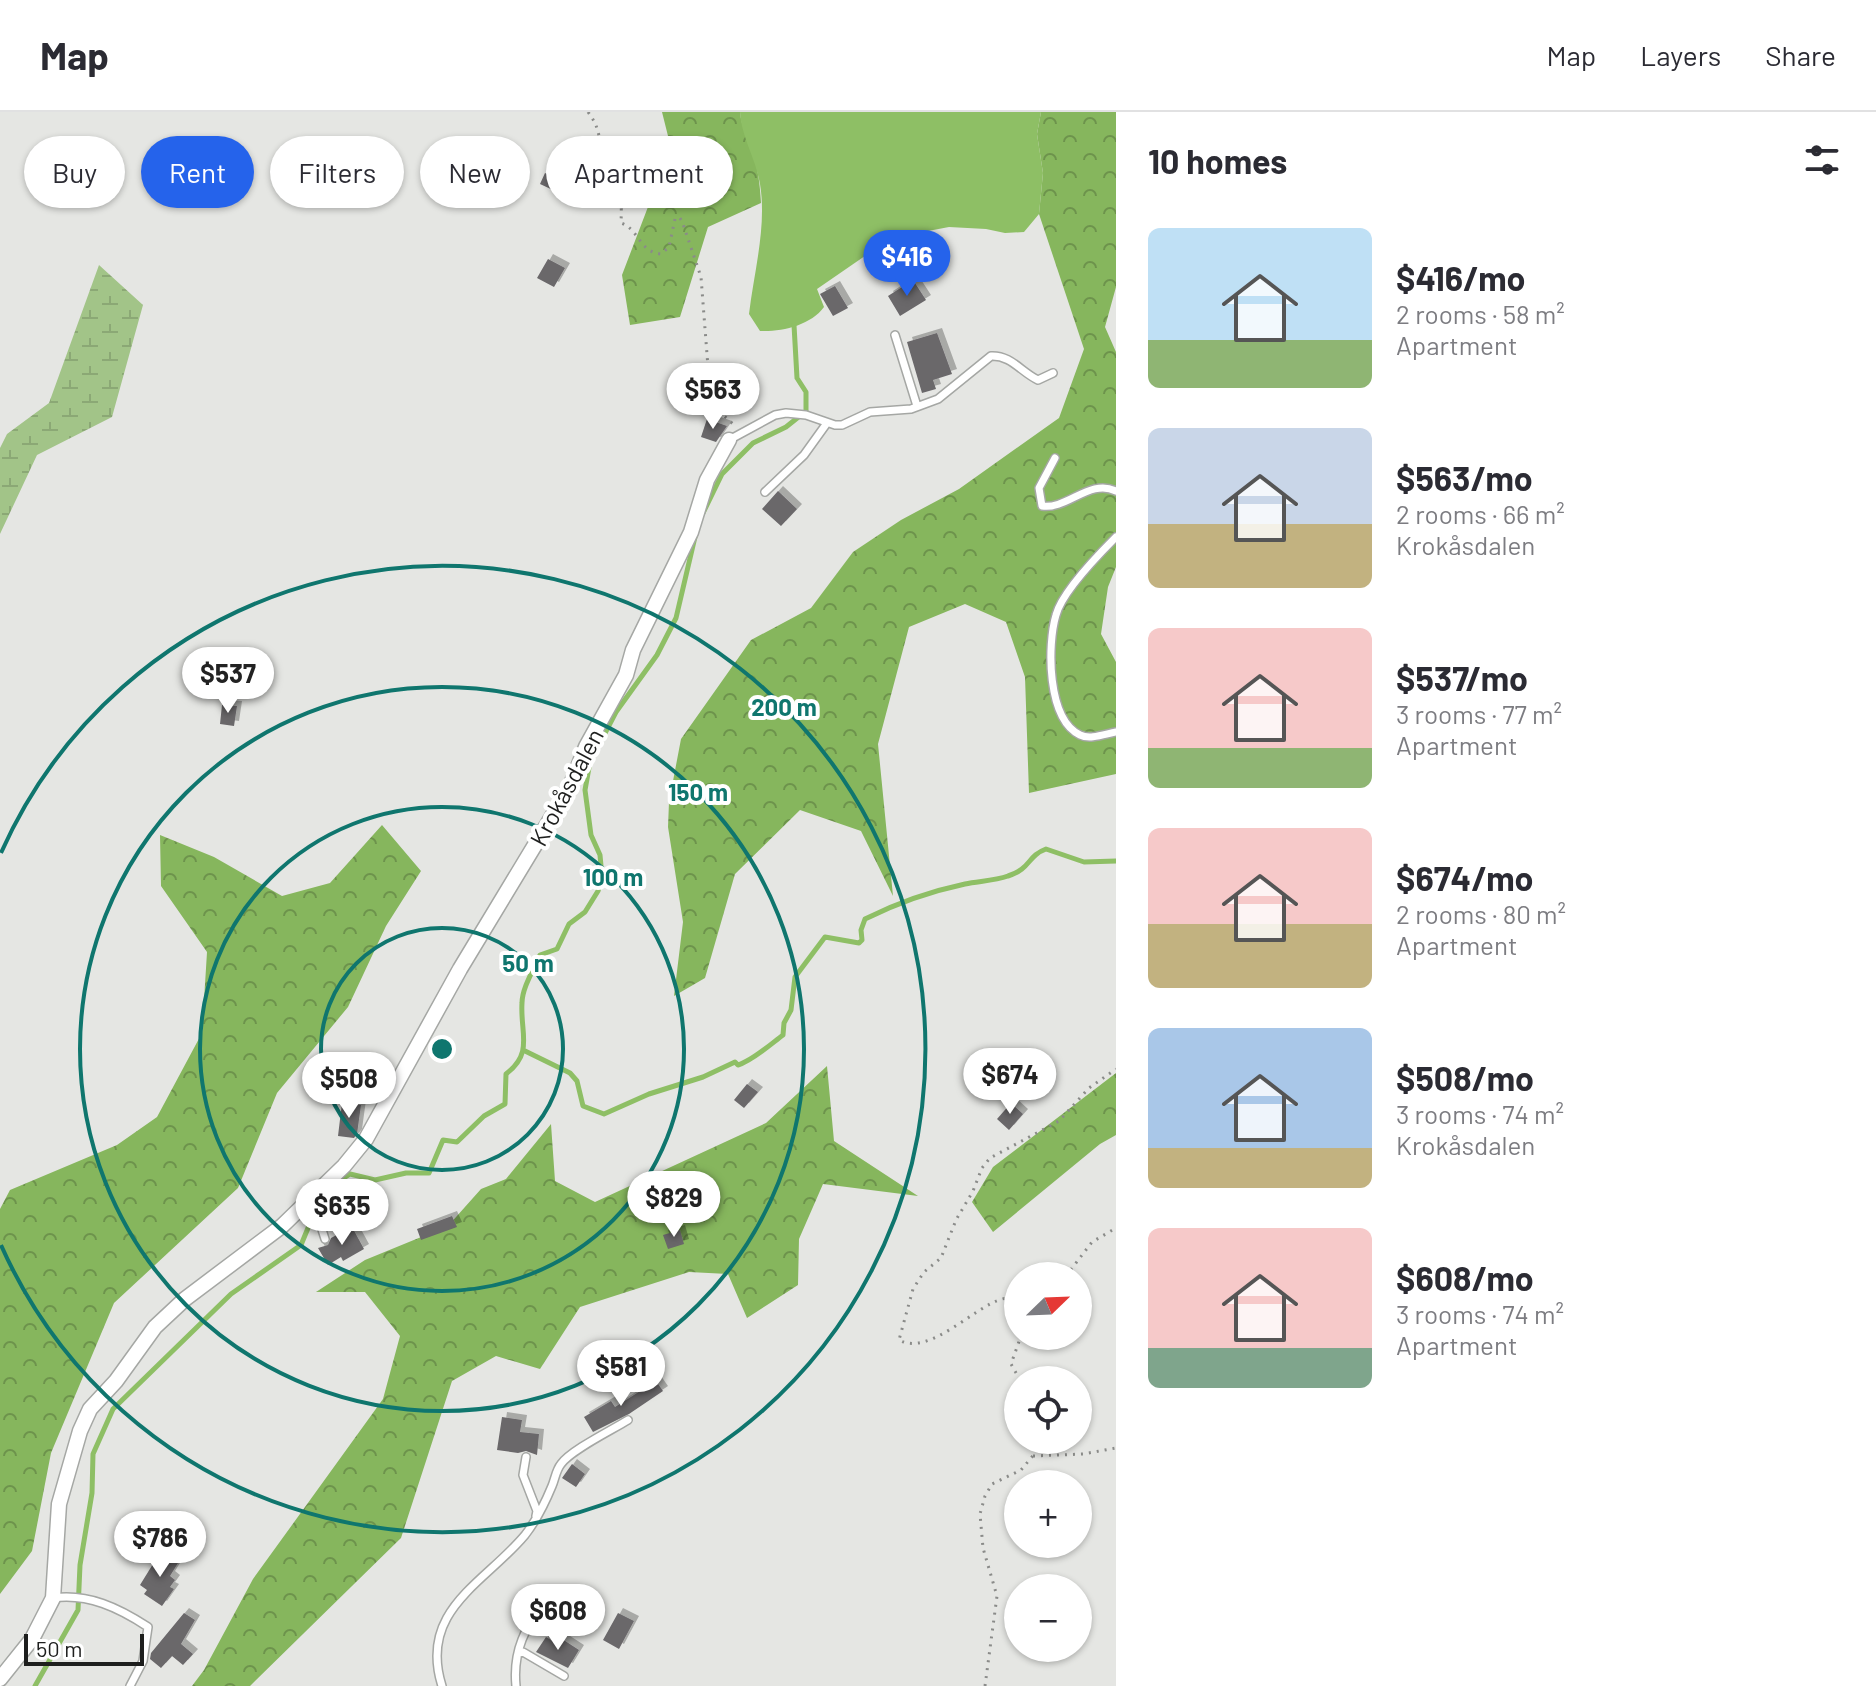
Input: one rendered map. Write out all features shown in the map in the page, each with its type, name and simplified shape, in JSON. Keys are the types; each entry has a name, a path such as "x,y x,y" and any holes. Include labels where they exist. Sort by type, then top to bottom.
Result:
{"street":[{"name":"Krokåsdalen","path":"0,1679 32,1639 53,1598 59,1504 80,1431 90,1409 116,1381 155,1327 185,1299 282,1226 344,1166 366,1139 460,969 570,787 586,747 626,675 633,650 691,532 707,480 734,436"}],"lane":[{"path":"895,335 917,406"},
{"path":"734,436 775,415 786,413 842,425 870,412 911,409 938,399 991,356 1008,358 1027,375 1038,380 1053,373"},
{"path":"765,492 804,455 827,423"},
{"path":"1055,458 1039,488 1042,506 1054,505 1092,489 1106,487 1116,491"},
{"path":"1116,537 1077,581 1056,613 1049,658 1063,721 1078,734 1088,737 1116,732"},
{"path":"308,1201 318,1217 325,1239"},
{"path":"442,1686 436,1654 448,1616 474,1583 526,1534 561,1463 628,1420"},
{"path":"526,1457 523,1475 537,1511 536,1518"},
{"path":"53,1598 92,1598 129,1614 148,1627 143,1661 130,1686"},
{"path":"516,1686 514,1666 530,1623 553,1604"},
{"path":"519,1653 523,1652 564,1676"}],"path":[{"path":"588,112 598,125 600,141 611,156 617,174 622,197 621,223 630,227 646,248 661,254 669,247 675,219 679,217 682,221 701,277 710,393 714,407 734,436"},
{"path":"1004,1298 925,1341 907,1344 899,1340 913,1289 924,1272 941,1258 956,1220 990,1158 1059,1121 1089,1088 1116,1069"},
{"path":"1077,1262 1092,1242 1116,1228"},
{"path":"985,1686 997,1596 983,1548 980,1514 985,1496 992,1484 1021,1470 1033,1456 1083,1454 1116,1448"}],"green space":[{"path":"662,112 740,112 756,163 761,203 708,227 680,317 630,325 622,275 648,208 733,208 733,136 668,136"},
{"path":"1041,112 1116,112 1116,287 1105,327 1116,352 1116,567 1108,587 1101,634 1116,662 1116,774 1029,793 1025,677 1006,622 965,604 909,627 878,744 893,896 861,831 800,810 735,874 705,978 674,996 683,922 668,827 669,802 681,739 751,640 811,608 853,552 901,520 959,489 1059,418 1084,349 1039,214 1043,173 1037,134"},
{"path":"99,265 143,305 112,417 37,455 0,534 0,448 7,434 49,403"},
{"path":"382,825 421,871 386,926 348,1007 277,1093 238,1188 114,1303 51,1453 32,1551 0,1594 0,1209 10,1190 117,1145 157,1117 202,1033 207,952 161,886 160,835 214,857 282,896 330,883"},
{"path":"827,1066 834,1141 918,1196 823,1184 799,1239 798,1285 747,1318 728,1274 689,1272 580,1307 540,1369 496,1356 452,1381 401,1538 250,1686 192,1686 204,1670 253,1579 383,1399 400,1336 365,1292 316,1292 365,1260 448,1226 481,1189 506,1179 551,1124 555,1181 595,1202 766,1123"},
{"path":"1116,1073 1116,1135 1100,1144 993,1232 972,1202 993,1167"}],"shaded area":[{"path":"740,112 1041,112 1037,134 1043,173 1039,214 1024,232 949,227 891,238 817,289 824,307 812,318 786,329 760,331 749,314 761,233 762,200"}],"building":[{"path":"545,173 546,173 546,187 540,184"},
{"path":"548,259 565,268 554,287 537,278"},
{"path":"913,280 926,300 900,316 888,296"},
{"path":"835,286 848,308 833,316 820,294"},
{"path":"937,333 952,374 933,380 936,389 922,393 907,342"},
{"path":"707,419 727,426 716,442 701,437"},
{"path":"778,491 797,509 781,526 762,509"},
{"path":"222,705 237,706 234,726 220,724"},
{"path":"747,1084 758,1092 744,1108 734,1100"},
{"path":"342,1103 361,1105 354,1138 338,1136"},
{"path":"1011,1103 1023,1114 1009,1130 997,1119"},
{"path":"452,1216 457,1227 421,1240 417,1229"},
{"path":"352,1227 364,1249 343,1261 341,1257 328,1265 318,1248 328,1245 331,1238"},
{"path":"680,1230 684,1244 668,1249 663,1235"},
{"path":"656,1381 663,1391 629,1414 593,1432 584,1417 611,1401 615,1407"},
{"path":"502,1417 522,1420 520,1432 539,1434 537,1455 526,1451 497,1450"},
{"path":"572,1464 585,1474 576,1487 562,1478"},
{"path":"161,1551 178,1563 170,1576 175,1580 170,1587 174,1589 162,1606 144,1594 147,1590 140,1585"},
{"path":"184,1613 195,1620 181,1644 193,1654 183,1665 172,1656 161,1668 150,1659 151,1653"},
{"path":"618,1613 634,1621 619,1649 603,1640"},
{"path":"546,1637 558,1644 562,1639 579,1650 568,1668 536,1652"}],"waterway":[{"path":"703,513 722,474 753,443 786,427 806,411 806,392 797,378 794,325"},
{"path":"333,1185 350,1174 375,1180 406,1173 429,1173 443,1140 457,1142 484,1116 505,1104 506,1074 515,1066 523,1050 522,1003 529,979 540,955 557,949 569,924 585,912 598,891 602,877 600,855 591,835 585,790 590,762 616,712 657,655 676,618 695,537"},
{"path":"523,1050 570,1073 577,1081 583,1106 604,1114 735,1062 738,1065 743,1063 783,1035 784,1023 791,1010 795,977 825,937 859,943 865,919 927,894 1015,873 1046,849 1084,862 1116,861"},
{"path":"35,1686 78,1610 80,1565 92,1493 93,1454 113,1409 231,1294 301,1245 326,1192"}]}
